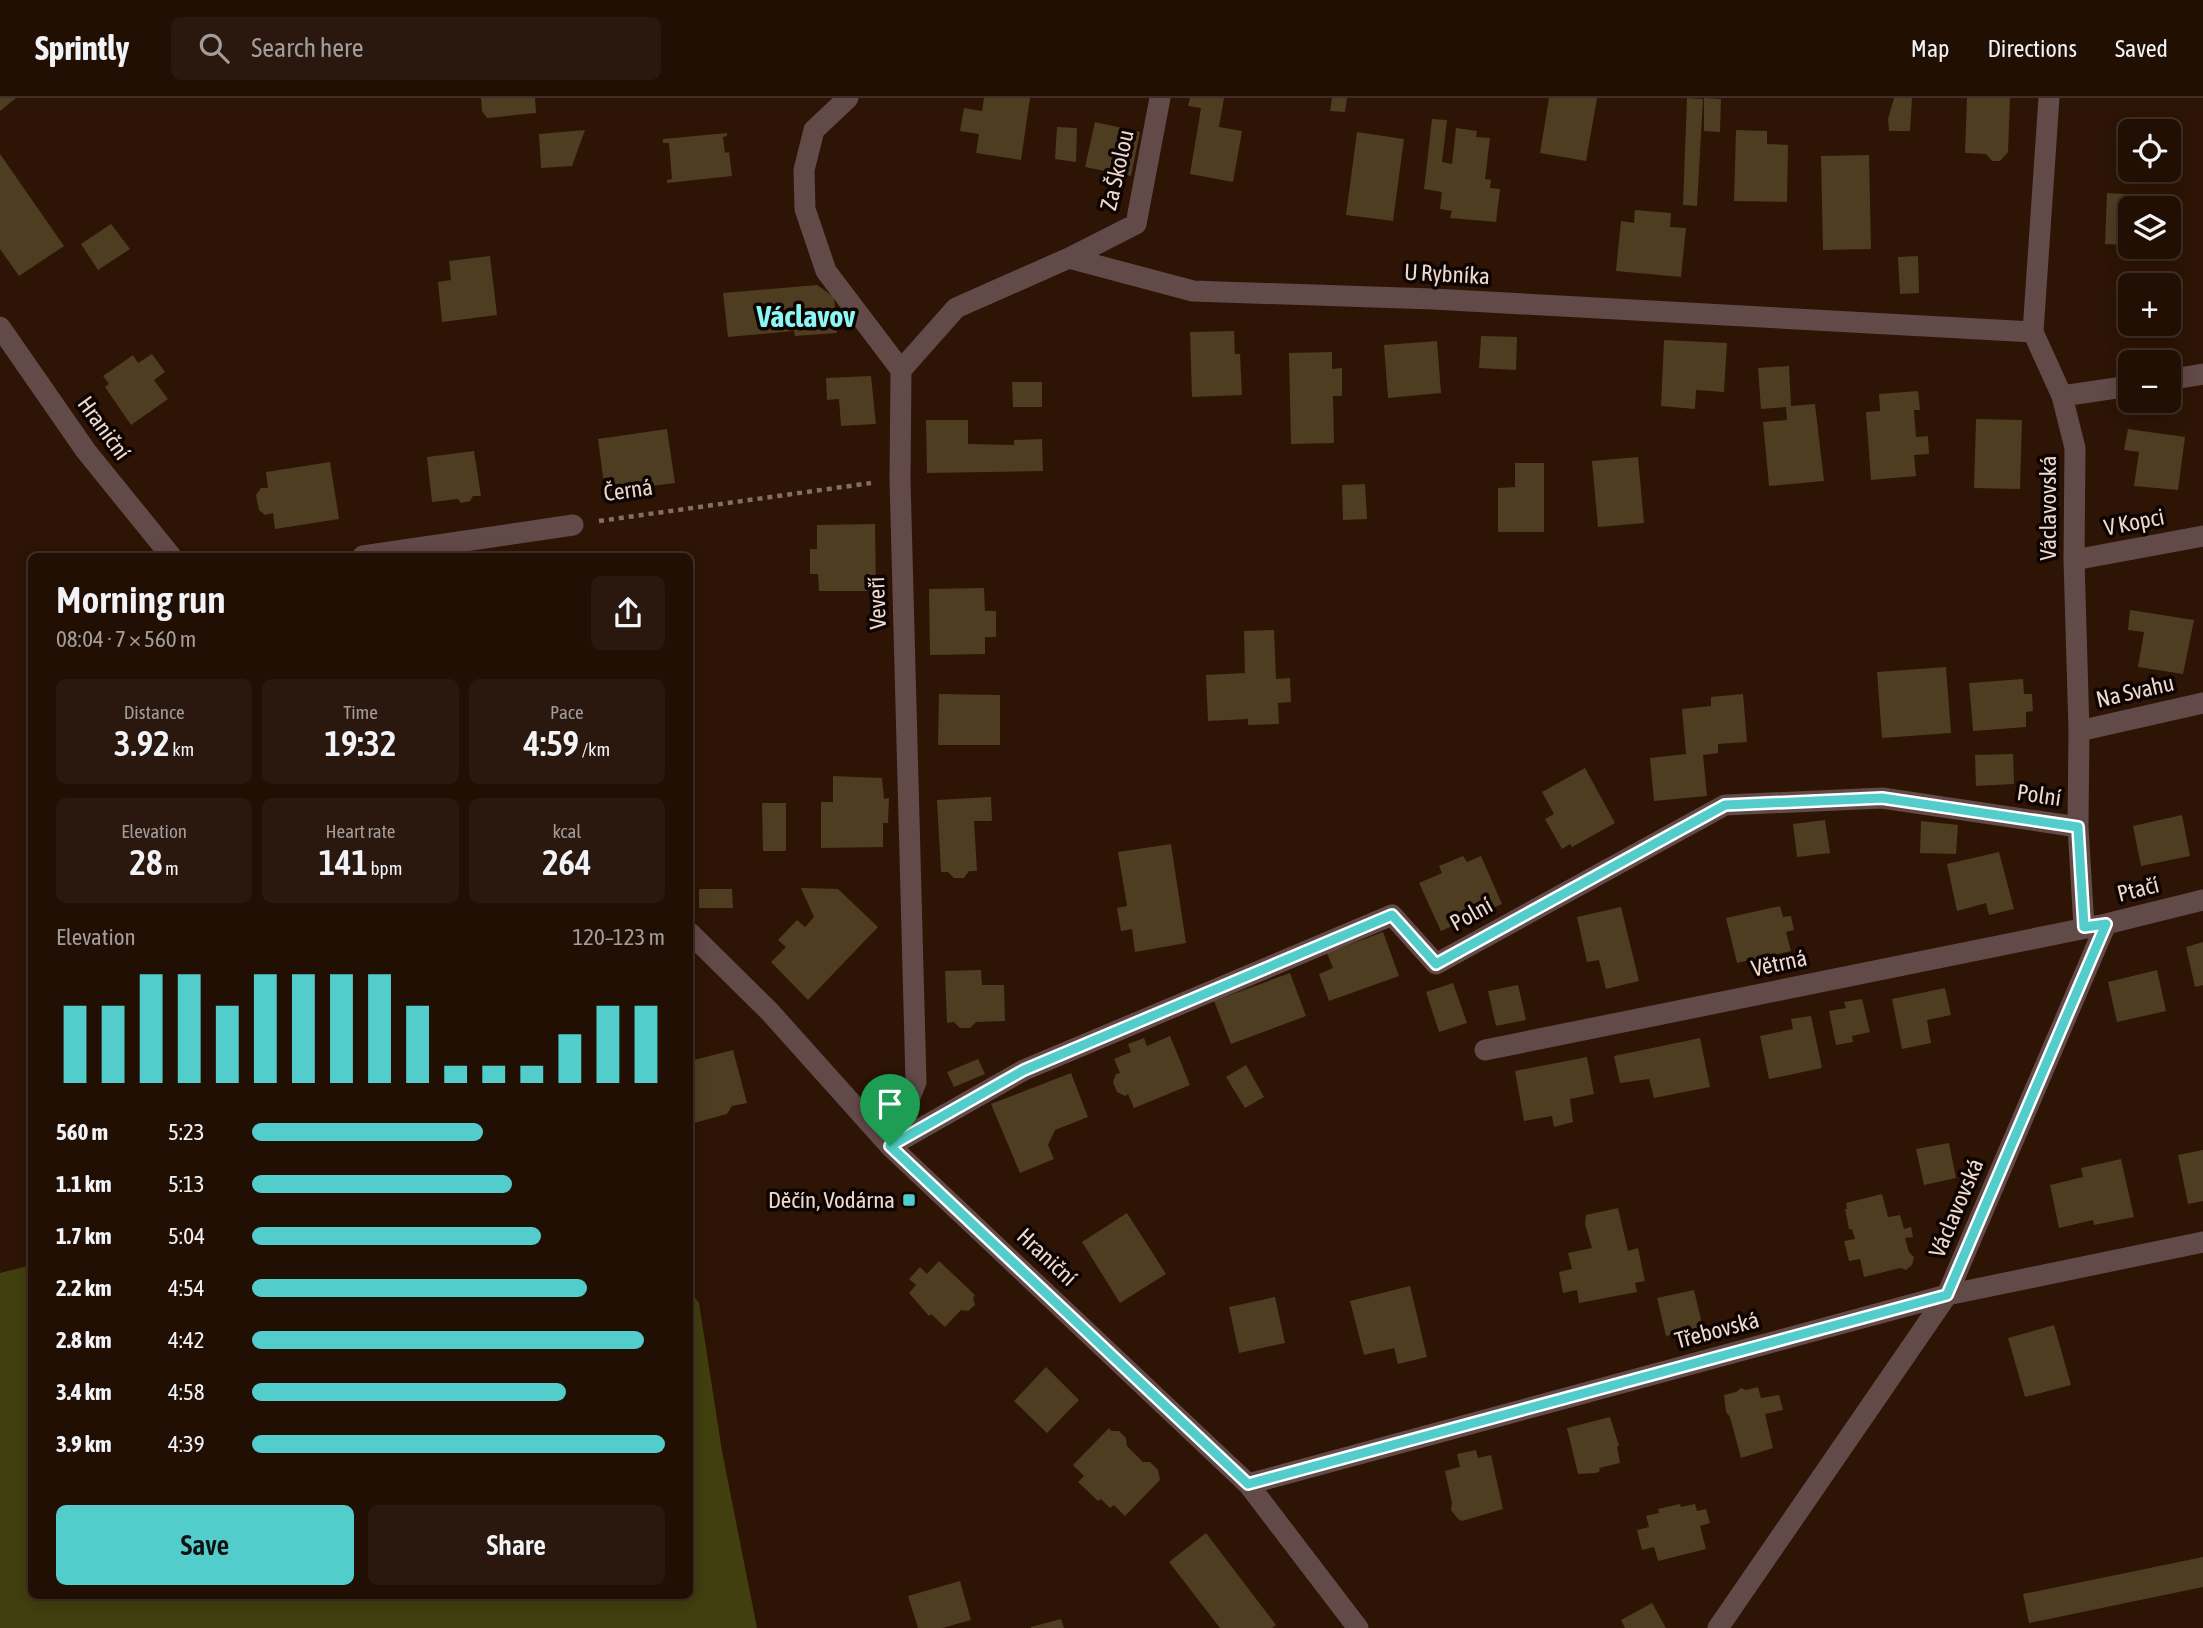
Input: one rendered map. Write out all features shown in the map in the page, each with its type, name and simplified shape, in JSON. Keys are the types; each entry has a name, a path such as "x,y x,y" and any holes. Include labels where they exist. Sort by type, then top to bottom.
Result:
{"street":[{"path":"848,98 814,130 804,170 805,209 825,271 901,370 956,308 1069,257"},
{"name":"Za Školou","path":"1069,257 1136,224 1160,98"},
{"name":"Václavovská","path":"2049,98 2033,332 2062,396 2075,448 2078,827 2084,927"},
{"name":"U Rybníka","path":"1069,257 1193,291 1433,299 2033,332"},
{"name":"Hraniční","path":"0,327 86,451 169,553"},
{"name":"Veveří","path":"890,1146 916,1082 900,479 901,370"},
{"path":"2181,378 2203,374"},
{"path":"2062,396 2118,388"},
{"path":"383,553 573,524"},
{"name":"V Kopci","path":"2074,560 2203,536"},
{"name":"Na Svahu","path":"2079,730 2203,703"},
{"name":"Polní","path":"890,1146 1024,1070 1392,915 1436,964 1725,805 1882,798 2078,827"},
{"name":"Ptačí","path":"2084,927 2203,900"},
{"name":"Václavovská","path":"1718,1628 1947,1295 2106,924"},
{"name":"Větrná","path":"1485,1050 2084,927"},
{"name":"Hraniční","path":"693,936 769,1012 890,1146 1248,1484 1358,1628"},
{"name":"Třebovská","path":"1248,1484 1947,1295 2203,1242"}],"path":[{"name":"Černá","path":"573,524 900,479"}],"shaded area":[{"path":"28,1266 28,1599 693,1599 693,1295 699,1303 722,1451 757,1628 0,1628 0,1273"}],"building":[{"path":"0,98 16,98 0,111"},
{"path":"481,98 535,98 536,113 487,118 482,111"},
{"path":"984,98 1030,98 1021,160 976,153 979,134 960,131 964,108 982,111"},
{"path":"1190,98 1224,98 1219,127 1242,131 1233,182 1190,174 1201,108 1188,106"},
{"path":"1332,98 1347,98 1345,112 1330,111"},
{"path":"1549,98 1597,98 1586,161 1540,153"},
{"path":"1687,98 1703,99 1697,206 1683,205"},
{"path":"1704,98 1721,99 1720,132 1704,131"},
{"path":"1894,98 1912,98 1910,131 1889,131 1888,119"},
{"path":"1967,98 2010,98 2008,152 2000,161 1992,161 1986,154 1965,153"},
{"path":"1432,119 1447,120 1442,162 1452,164 1456,128 1477,131 1476,137 1490,138 1485,179 1491,180 1490,188 1500,189 1496,222 1450,218 1452,211 1440,209 1442,192 1424,189"},
{"path":"1095,122 1140,132 1131,176 1085,167"},
{"path":"1057,127 1077,128 1076,162 1055,159"},
{"path":"585,130 572,166 541,168 539,134"},
{"path":"1736,130 1767,131 1767,144 1788,145 1787,202 1734,201"},
{"path":"1357,132 1404,139 1393,221 1346,215"},
{"path":"727,133 727,136 723,137 725,153 729,152 732,176 667,183 667,180 672,179 669,143 663,143 663,139"},
{"path":"0,154 64,246 19,276 0,249"},
{"path":"1869,155 1871,249 1823,250 1821,156"},
{"path":"2107,193 2160,196 2118,196 2118,245 2105,244"},
{"path":"1635,210 1671,213 1670,227 1686,228 1681,277 1616,271 1621,221 1634,223"},
{"path":"111,224 130,249 98,270 81,244"},
{"path":"490,256 497,315 442,322 438,282 451,280 449,261"},
{"path":"1918,256 1919,293 1900,294 1898,257"},
{"path":"817,285 834,297 837,333 795,336 794,331 728,337 723,293"},
{"path":"1234,331 1235,354 1240,354 1242,395 1192,397 1190,332"},
{"path":"1481,336 1517,337 1516,370 1479,368"},
{"path":"1664,340 1727,343 1724,392 1696,390 1695,409 1661,406"},
{"path":"1437,341 1441,393 1388,398 1384,345"},
{"path":"1332,352 1332,369 1342,368 1342,396 1333,396 1334,443 1291,444 1289,353"},
{"path":"152,354 165,372 154,380 168,399 131,425 105,387 109,384 103,376 133,355 138,363"},
{"path":"1789,366 1791,406 1815,404 1824,481 1769,486 1763,422 1787,420 1786,407 1761,409 1758,368"},
{"path":"871,376 876,424 841,426 839,399 827,400 826,378"},
{"path":"1012,382 1042,382 1042,407 1013,407"},
{"path":"1918,391 1920,410 1914,410 1916,437 1928,436 1929,454 1914,455 1916,476 1871,480 1866,412 1880,411 1879,394"},
{"path":"1976,419 2022,420 2020,489 1974,488"},
{"path":"926,420 968,420 968,444 1014,445 1014,440 1042,439 1043,471 927,473"},
{"path":"667,429 675,483 605,492 598,439"},
{"path":"2128,429 2185,437 2178,490 2134,486 2139,452 2124,450"},
{"path":"474,451 481,496 473,496 470,501 461,503 458,499 432,502 427,457"},
{"path":"1638,457 1644,523 1598,527 1592,461"},
{"path":"330,462 339,519 275,529 273,513 265,515 259,510 256,495 261,488 268,488 266,472"},
{"path":"1515,463 1544,463 1544,532 1498,532 1498,488 1515,487"},
{"path":"1365,484 1367,519 1343,520 1342,485"},
{"path":"875,524 876,591 819,591 818,574 810,574 810,549 817,549 817,525"},
{"path":"984,588 985,611 996,611 996,637 985,637 985,654 930,655 929,589"},
{"path":"2130,610 2194,620 2183,674 2138,667 2144,632 2128,630"},
{"path":"1274,630 1276,679 1290,678 1291,702 1278,703 1279,724 1248,725 1248,719 1208,721 1206,675 1245,673 1244,631"},
{"path":"1946,667 1951,733 1882,738 1877,672"},
{"path":"2023,679 2024,694 2032,694 2033,711 2026,712 2026,727 1973,731 1969,683"},
{"path":"939,694 1000,695 1000,745 938,745"},
{"path":"1743,694 1747,742 1718,744 1718,753 1703,755 1707,796 1654,801 1650,758 1686,754 1682,709 1711,706 1711,697"},
{"path":"2013,754 2014,784 1976,786 1975,755"},
{"path":"1585,768 1615,823 1572,847 1570,844 1562,849 1545,819 1554,814 1542,792"},
{"path":"833,776 882,778 884,799 889,798 888,823 883,823 883,847 821,848 821,802 833,802"},
{"path":"991,797 992,821 974,821 977,871 969,871 964,878 954,878 948,872 941,872 937,800"},
{"path":"762,803 786,803 786,851 763,851"},
{"path":"2182,815 2190,856 2141,866 2133,826"},
{"path":"1825,820 1830,853 1797,857 1793,824"},
{"path":"1921,821 1958,825 1956,854 1920,853"},
{"path":"1171,844 1186,943 1135,952 1132,929 1121,931 1117,908 1127,906 1118,852"},
{"path":"1999,852 2014,909 1989,915 1986,903 1957,911 1947,864"},
{"path":"1463,856 1467,862 1481,856 1502,904 1441,931 1419,883 1442,873 1439,866"},
{"path":"801,888 838,889 878,927 808,1000 771,962 786,947 778,940 797,920 805,927 814,917"},
{"path":"699,889 732,889 733,908 699,908"},
{"path":"1780,906 1783,917 1791,916 1794,930 1786,932 1791,951 1737,963 1726,918"},
{"path":"1621,907 1639,981 1606,989 1599,960 1587,962 1577,917"},
{"path":"1383,932 1399,976 1329,1001 1319,974 1333,968 1327,953"},
{"path":"2203,942 2203,985 2195,987 2186,947"},
{"path":"981,970 982,985 1004,985 1005,1021 976,1022 970,1028 960,1028 954,1022 947,1023 945,971"},
{"path":"2157,970 2166,1011 2117,1022 2108,982"},
{"path":"1290,973 1306,1016 1231,1044 1214,1001"},
{"path":"1453,983 1467,1023 1439,1032 1426,992"},
{"path":"1518,985 1526,1020 1496,1026 1488,991"},
{"path":"1945,988 1951,1015 1927,1020 1931,1043 1902,1049 1892,999"},
{"path":"1862,999 1870,1032 1852,1036 1853,1042 1836,1045 1829,1011 1846,1008 1844,1002"},
{"path":"1811,1016 1822,1068 1769,1079 1760,1036 1793,1029 1791,1019"},
{"path":"1170,1036 1190,1085 1134,1108 1128,1094 1125,1096 1117,1092 1113,1082 1116,1074 1120,1073 1114,1059 1131,1052 1128,1044 1144,1038 1147,1046"},
{"path":"1700,1038 1710,1087 1654,1098 1649,1079 1620,1083 1614,1056"},
{"path":"733,1050 747,1103 732,1106 727,1114 693,1123 693,1060"},
{"path":"1587,1057 1594,1094 1570,1099 1573,1122 1554,1127 1552,1116 1524,1121 1515,1071"},
{"path":"978,1059 985,1074 954,1087 947,1072"},
{"path":"1246,1065 1264,1097 1245,1108 1226,1077"},
{"path":"1071,1073 1088,1117 1055,1130 1048,1145 1054,1159 1020,1173 991,1104"},
{"path":"1949,1143 1956,1178 1924,1185 1916,1149"},
{"path":"2203,1150 2203,1201 2188,1204 2178,1155"},
{"path":"2121,1159 2134,1217 2094,1225 2093,1220 2059,1228 2050,1185 2083,1177 2081,1168"},
{"path":"1882,1194 1888,1217 1900,1215 1904,1229 1911,1227 1913,1237 1905,1238 1909,1252 1914,1257 1912,1265 1906,1270 1900,1268 1864,1277 1860,1259 1849,1261 1844,1241 1855,1239 1852,1229 1849,1229 1846,1203"},
{"path":"1618,1208 1628,1251 1638,1248 1645,1281 1635,1283 1637,1292 1579,1303 1577,1290 1563,1293 1559,1272 1572,1269 1568,1253 1592,1248 1585,1224 1586,1215"},
{"path":"1127,1213 1166,1274 1120,1303 1082,1242"},
{"path":"939,1261 975,1295 975,1305 968,1311 961,1310 945,1327 931,1314 929,1316 909,1293 916,1285 909,1279 920,1267 927,1274"},
{"path":"1410,1286 1427,1357 1398,1364 1394,1348 1364,1355 1350,1301"},
{"path":"1694,1290 1703,1328 1666,1336 1657,1298"},
{"path":"1275,1297 1285,1343 1239,1353 1229,1307"},
{"path":"2054,1325 2071,1385 2025,1397 2008,1338"},
{"path":"1046,1367 1079,1400 1047,1433 1014,1401"},
{"path":"1758,1387 1761,1398 1779,1395 1783,1410 1765,1414 1773,1448 1741,1458 1730,1417 1726,1412 1724,1395 1741,1388 1746,1390"},
{"path":"1610,1417 1619,1446 1620,1463 1599,1468 1600,1471 1596,1473 1578,1474 1567,1428"},
{"path":"1109,1428 1111,1431 1119,1431 1126,1438 1127,1446 1143,1462 1150,1462 1158,1470 1160,1480 1125,1516 1114,1505 1110,1508 1101,1499 1098,1501 1078,1482 1084,1476 1073,1465"},
{"path":"1476,1450 1478,1458 1491,1455 1503,1509 1462,1521 1451,1510 1445,1471 1460,1467 1457,1454"},
{"path":"1680,1504 1681,1507 1695,1504 1697,1511 1706,1509 1710,1523 1700,1526 1706,1549 1658,1561 1654,1547 1642,1550 1637,1530 1649,1527 1646,1516 1659,1513 1658,1509"},
{"path":"1206,1533 1276,1625 1272,1628 1220,1628 1169,1562"},
{"path":"2203,1557 2203,1587 2029,1623 2023,1594"},
{"path":"960,1581 971,1620 942,1628 918,1628 908,1596"},
{"path":"1652,1603 1666,1628 1625,1628 1621,1620"},
{"path":"1061,1619 1064,1628 1031,1628 1031,1627"}],"place":[{"name":"Děčín, Vodárna","path":"909,1200"}],"district":[{"name":"Václavov","path":"806,317"}],"route":[{"path":"1882,798 2078,827 2084,927 2106,924 1947,1295 1248,1484 890,1146 1024,1070 1392,915 1436,964 1725,805 1882,798"}]}
